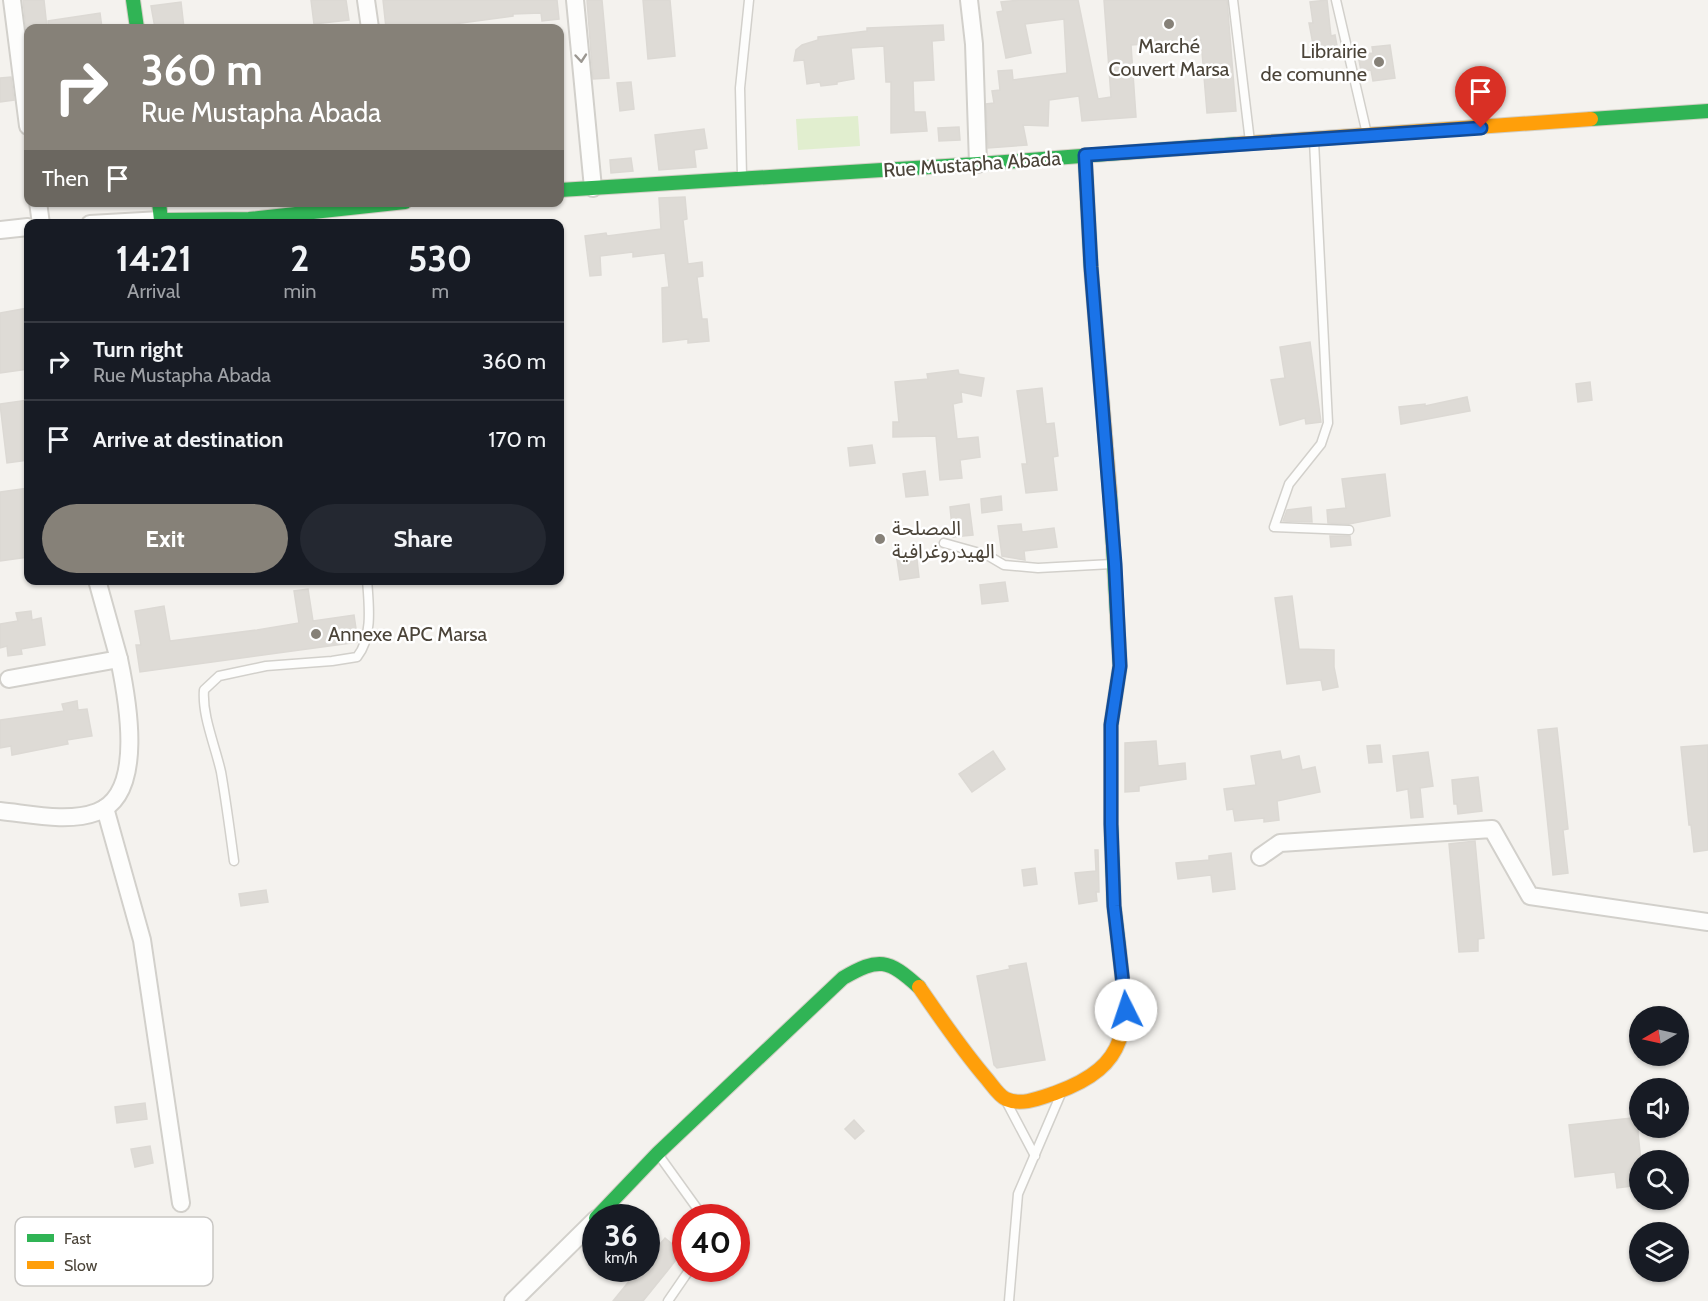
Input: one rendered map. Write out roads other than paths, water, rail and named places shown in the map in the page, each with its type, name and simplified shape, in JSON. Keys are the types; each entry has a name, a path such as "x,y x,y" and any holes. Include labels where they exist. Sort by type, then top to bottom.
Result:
{"street":[{"path":"12,0 24,94"},
{"path":"133,0 136,24"},
{"path":"366,0 369,24"},
{"path":"575,0 593,188"},
{"path":"969,0 974,44 978,164"},
{"name":"Rue Mustapha Abada","path":"564,190 978,164 1708,111"},
{"path":"609,1204 658,1153 843,978 873,963 891,965 918,986 960,1047 1005,1099 1017,1102 1032,1101 1063,1090 1092,1075 1110,1059 1122,1038 1126,1010 1114,906 1111,824 1111,725 1120,666 1115,564 1091,267 1085,155"},
{"path":"266,219 364,207"},
{"path":"0,230 24,227"},
{"path":"0,811 88,815 105,808 114,801 120,789 128,756 127,700 119,659 99,585"},
{"path":"9,679 119,659"},
{"path":"105,808 142,939 181,1203"},
{"path":"1260,857 1280,843 1492,829 1530,896 1708,922"},
{"path":"513,1301 582,1232"}],"lane":[{"path":"742,180 740,88 749,0"},
{"path":"1233,0 1250,143"},
{"path":"1336,0 1367,136"},
{"path":"1314,139 1328,423 1322,444 1288,484 1274,527 1349,530"},
{"path":"945,543 987,555 1004,565 1038,568 1115,564"},
{"path":"234,861 221,775 212,732 203,707 204,690 219,676 266,666 357,657 366,646 369,606 367,585"},
{"path":"1009,1301 1018,1194 1063,1090"},
{"path":"1005,1099 1035,1156"},
{"path":"658,1153 694,1204"},
{"path":"668,1301 681,1282"}],"place":[{"name":"Marché Couvert Marsa","path":"1169,24"},
{"name":"Librairie de comunne","path":"1379,62"},
{"name":"المصلحة الهيدروغرافية","path":"880,539"},
{"name":"Annexe APC Marsa","path":"316,634"}]}
